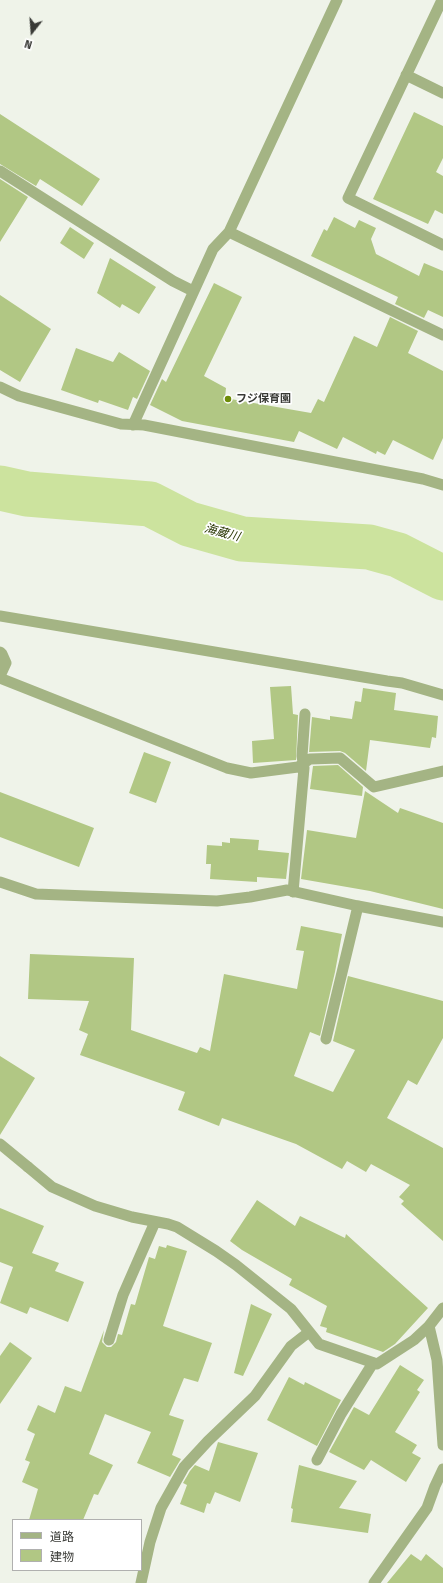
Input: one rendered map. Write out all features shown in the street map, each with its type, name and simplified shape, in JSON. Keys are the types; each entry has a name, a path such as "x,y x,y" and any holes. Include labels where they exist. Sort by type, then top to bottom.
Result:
{"street":[{"path":"133,424 213,249 229,232 337,0"},
{"path":"442,0 348,198 443,245"},
{"path":"406,75 443,92"},
{"path":"0,170 173,281 193,291"},
{"path":"229,232 443,335"},
{"path":"0,388 18,396 121,424 144,425 415,478 443,485"},
{"path":"0,616 387,681 443,695"},
{"path":"0,652 6,663 0,677 226,768 251,773 298,767 310,759 340,758 374,787 443,771"},
{"path":"293,892 304,768 302,756 305,714"},
{"path":"0,882 36,894 217,901 287,890 358,906 443,922"},
{"path":"326,1039 358,906"},
{"path":"0,1144 52,1187 62,1192 111,1211 177,1227 236,1265 291,1309 319,1344 373,1364 377,1364 414,1340 429,1326 443,1308"},
{"path":"108,1340 123,1295 155,1222"},
{"path":"429,1326 437,1360 443,1445"},
{"path":"141,1583 148,1548 161,1508 184,1468 208,1441 255,1396 291,1346 309,1332"},
{"path":"317,1460 341,1414 373,1364"},
{"path":"374,1583 427,1508 443,1469"}],"building":[{"path":"414,112 443,126 443,158 436,172 443,176 443,214 435,210 428,224 373,199"},
{"path":"0,114 100,179 82,206 40,179 36,186 0,164"},
{"path":"0,179 28,197 0,242"},
{"path":"334,217 355,228 359,220 376,228 371,239 376,254 419,276 424,263 443,271 443,317 428,310 424,318 395,304 398,297 311,256 324,229 327,231"},
{"path":"70,227 94,243 84,259 60,243"},
{"path":"110,258 156,287 139,314 122,304 120,308 97,293"},
{"path":"214,283 242,297 204,376 226,388 225,398 311,413 318,399 324,402 354,336 377,347 390,317 418,331 408,353 443,371 443,438 433,460 393,440 385,455 377,451 376,454 343,437 337,449 299,431 294,442 182,421 150,405 162,379 166,382"},
{"path":"0,295 51,329 20,382 0,370"},
{"path":"76,348 113,362 119,352 150,371 137,399 133,397 128,410 99,400 98,403 61,390"},
{"path":"291,686 293,714 298,715 296,760 253,763 252,741 274,739 270,687"},
{"path":"363,688 396,693 394,710 438,716 436,738 432,737 430,748 370,740 366,771 345,753 340,751 309,752 312,717 330,720 330,716 352,719 355,701 361,702"},
{"path":"144,752 171,762 156,803 129,793"},
{"path":"338,765 363,787 362,796 310,789 313,766"},
{"path":"365,791 398,813 400,808 443,823 443,909 370,891 301,879 307,830 356,838"},
{"path":"0,792 94,828 79,867 0,837"},
{"path":"230,838 259,840 258,850 289,853 286,879 257,877 257,882 210,879 211,864 206,864 207,845 222,846 222,842 230,843"},
{"path":"301,926 342,934 320,1036 310,1032 294,1076 333,1092 355,1050 333,1041 348,976 443,1001 443,1038 417,1085 408,1080 387,1118 443,1148 443,1241 401,1204 404,1201 399,1197 410,1185 371,1164 366,1172 347,1161 342,1169 296,1144 222,1118 219,1126 178,1110 185,1092 80,1055 88,1034 79,1030 89,1001 28,999 30,954 134,958 131,1030 197,1053 200,1047 210,1051 224,974 297,989 304,951 296,950"},
{"path":"0,1056 35,1078 0,1135"},
{"path":"257,1200 295,1226 300,1216 345,1238 346,1234 428,1308 395,1344 383,1352 326,1332 327,1328 320,1326 327,1306 289,1285 292,1279 242,1250 230,1241"},
{"path":"0,1208 44,1226 32,1253 59,1263 55,1271 84,1282 68,1322 30,1307 27,1314 0,1303 13,1267 0,1262"},
{"path":"167,1245 187,1251 163,1326 212,1343 198,1382 184,1378 169,1415 184,1420 172,1455 181,1459 170,1477 137,1463 151,1432 105,1414 89,1454 113,1465 98,1495 94,1494 83,1519 29,1519 38,1489 22,1482 30,1462 25,1460 35,1434 27,1430 38,1405 55,1413 65,1386 81,1392 104,1330 102,1342 107,1347 111,1347 116,1342 118,1334 122,1335 131,1304 135,1305 149,1257 155,1259 159,1246 166,1248"},
{"path":"251,1304 272,1314 243,1376 234,1373"},
{"path":"10,1342 32,1358 0,1404 0,1356"},
{"path":"400,1365 424,1380 417,1390 420,1392 395,1432 417,1445 412,1453 421,1458 406,1482 371,1460 364,1470 329,1452 354,1407 369,1415"},
{"path":"289,1377 304,1385 305,1382 341,1400 317,1446 267,1420"},
{"path":"218,1442 258,1453 240,1502 215,1492 210,1504 207,1503 204,1513 180,1504 187,1485 183,1483 190,1471 195,1465 209,1471"},
{"path":"299,1465 357,1481 339,1508 371,1514 368,1533 291,1522 293,1509 291,1508"},
{"path":"411,1554 421,1561 426,1554 443,1568 443,1583 387,1583"}],"waterway":[{"name":"海蔵川","path":"0,488 27,494 150,504 189,524 242,539 369,547 398,555 443,578"}],"place":[{"name":"フジ保育園","path":"228,399"}]}
